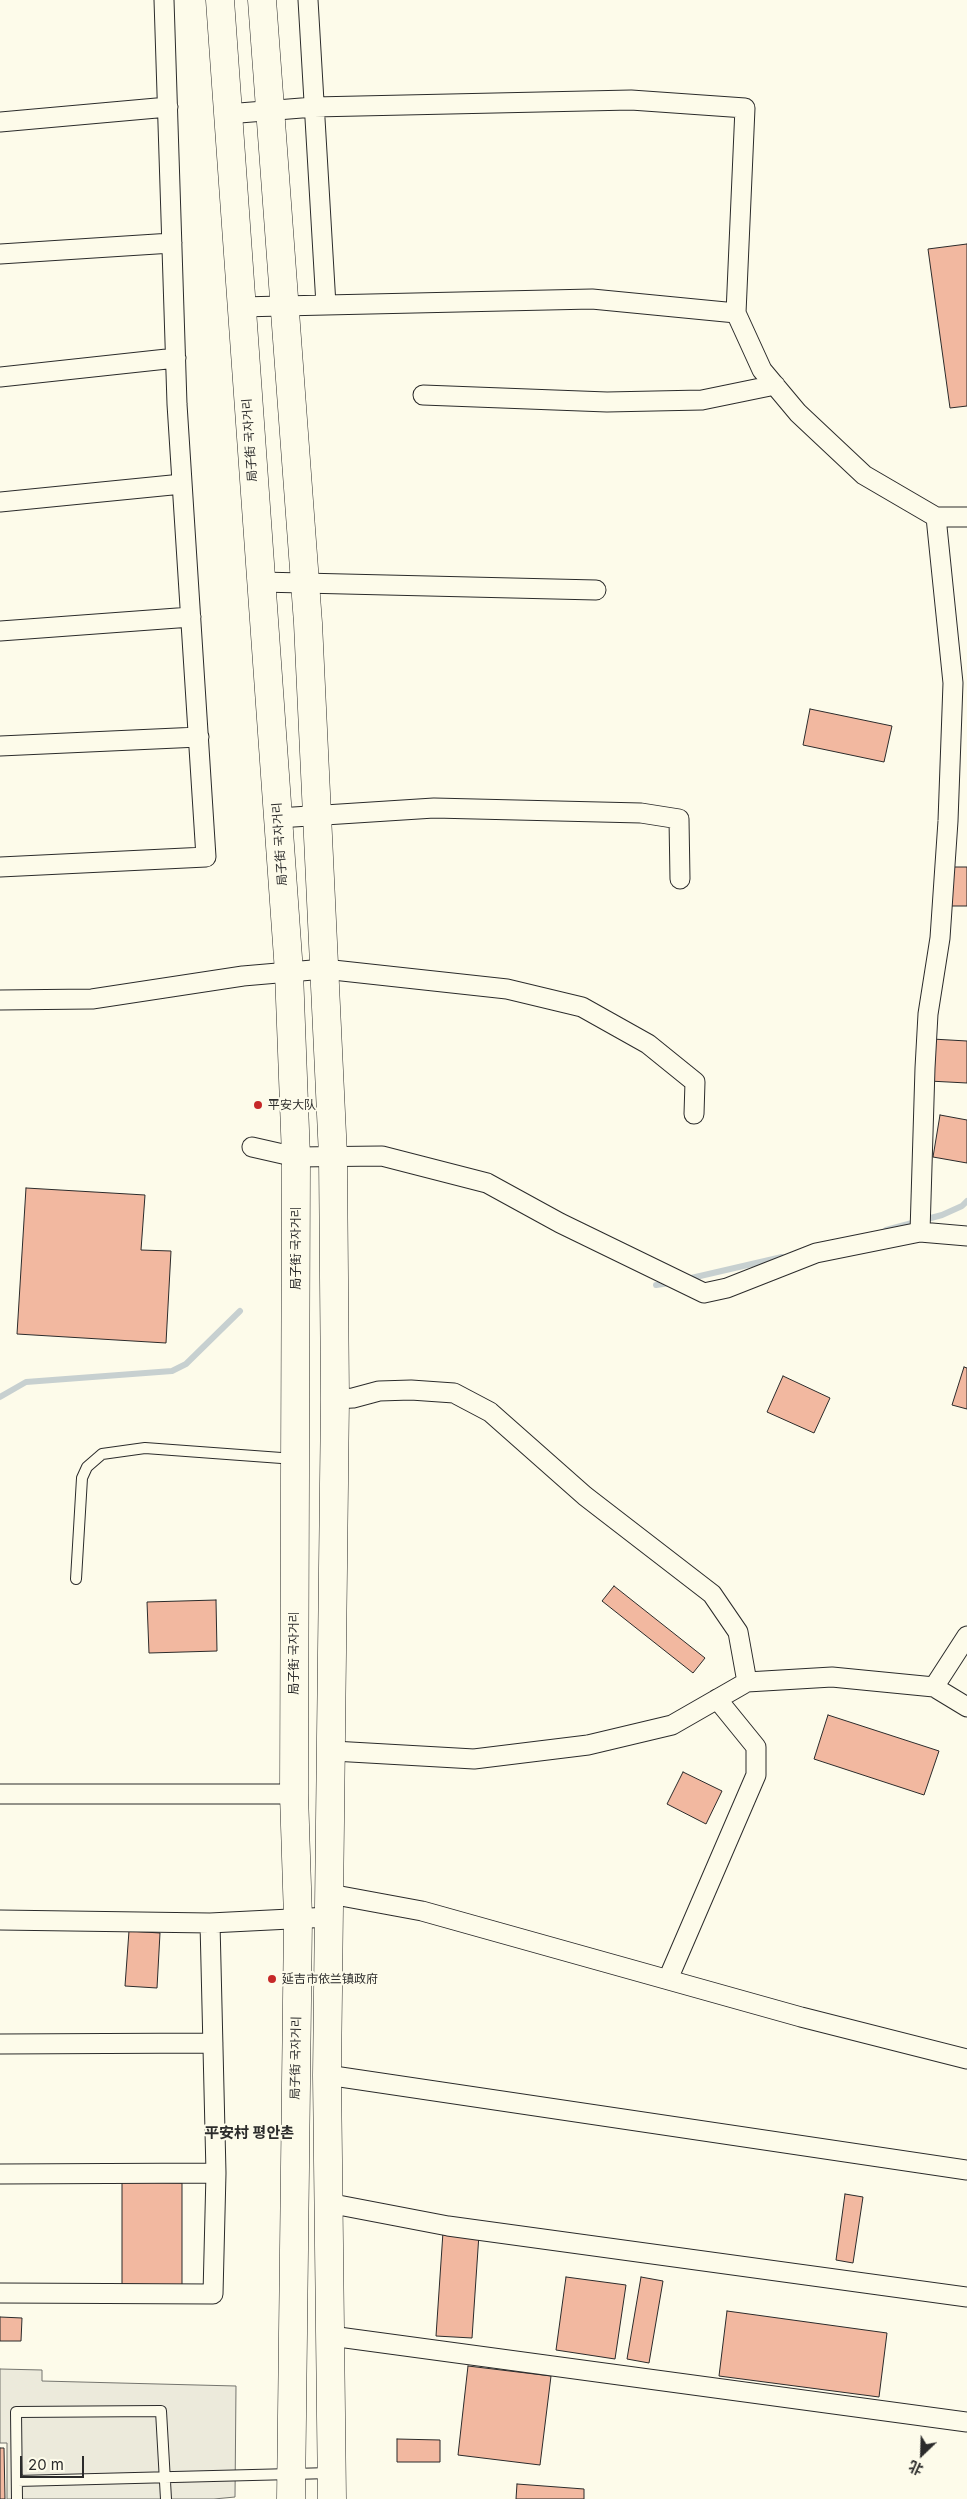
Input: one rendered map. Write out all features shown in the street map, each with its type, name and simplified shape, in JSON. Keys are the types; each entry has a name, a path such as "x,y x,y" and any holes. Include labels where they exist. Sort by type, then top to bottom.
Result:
{"main road":[{"name":"局子街 국자거리","path":"220,0 240,307 289,972 296,1157 294,1794 298,1918 291,2486"},
{"path":"262,0 305,583 333,1156 335,1399 333,1751 327,2075 332,2486"}],"street":[{"path":"0,867 206,857 182,484 164,0"},
{"path":"308,0 326,304"},
{"path":"227,114 314,107 631,100 744,108 736,313 762,370 798,413 864,475 936,516 967,517"},
{"path":"0,122 168,107"},
{"path":"0,254 172,243"},
{"path":"240,307 284,304 592,299 736,313"},
{"path":"0,377 176,358"},
{"path":"423,395 607,402 702,400 774,385"},
{"path":"0,502 182,484"},
{"path":"920,1222 928,1014 940,938 948,821 953,683 936,516"},
{"path":"261,582 596,590"},
{"path":"0,631 191,617"},
{"path":"0,746 199,737"},
{"path":"278,818 434,808 641,813 679,819 680,879"},
{"path":"0,1000 92,999 242,976 324,969 507,989 582,1008 648,1044 695,1082 694,1114"},
{"path":"252,1147 296,1157 382,1156 487,1183 560,1223 704,1293 728,1288 816,1253 920,1222 967,1236"},
{"path":"335,1399 353,1398 379,1392 411,1390 454,1393 490,1412 585,1496 712,1594 738,1632 747,1682"},
{"path":"934,1687 967,1636"},
{"path":"333,1751 474,1759 588,1744 672,1725 747,1682 832,1677 934,1687 967,1707"},
{"path":"668,1980 756,1775 756,1747 717,1699"},
{"path":"0,1794 294,1794"},
{"path":"0,1920 210,1924 298,1918 330,1906 422,1911 801,2017 967,2059"},
{"path":"0,2293 213,2294 216,2173 210,1924"},
{"path":"0,2044 213,2043"},
{"path":"327,2075 967,2170"},
{"path":"0,2174 216,2173"},
{"path":"328,2203 448,2226 967,2296"},
{"path":"331,2336 967,2422"}],"lane":[{"path":"76,1579 82,1478 87,1467 102,1454 145,1448 296,1459"},
{"path":"17,2499 16,2412 161,2411 163,2477 166,2499"},
{"path":"17,2481 163,2477 291,2486 332,2486"}],"shaded area":[{"path":"0,2369 42,2370 42,2381 236,2386 235,2497 214,2499 7,2499 7,2443 0,2443"}],"building":[{"path":"967,244 967,406 950,408 928,249"},
{"path":"810,709 892,726 884,762 803,745"},
{"path":"948,867 967,867 967,906 947,906"},
{"path":"932,1039 967,1041 967,1083 929,1081"},
{"path":"940,1115 967,1120 967,1163 933,1157"},
{"path":"26,1188 145,1195 141,1250 171,1251 166,1343 17,1334"},
{"path":"964,1367 967,1368 967,1409 952,1405"},
{"path":"783,1376 830,1398 814,1433 767,1412"},
{"path":"614,1586 705,1658 693,1673 602,1601"},
{"path":"216,1600 217,1651 149,1653 147,1602"},
{"path":"828,1715 939,1751 924,1795 814,1759"},
{"path":"683,1772 722,1791 706,1824 667,1804"},
{"path":"129,1931 160,1933 157,1988 125,1986"},
{"path":"122,2182 182,2183 182,2285 122,2284"},
{"path":"845,2194 863,2197 853,2263 836,2260"},
{"path":"443,2232 479,2234 472,2338 436,2336"},
{"path":"566,2277 626,2285 615,2359 556,2350"},
{"path":"641,2277 663,2281 649,2363 627,2359"},
{"path":"727,2311 887,2333 879,2397 719,2376"},
{"path":"0,2317 22,2318 21,2341 0,2341"},
{"path":"468,2366 551,2376 540,2465 458,2455"},
{"path":"397,2439 440,2440 440,2462 397,2462"},
{"path":"0,2448 4,2448 5,2499 0,2499"},
{"path":"517,2484 584,2489 584,2499 516,2499"}],"waterway":[{"path":"886,1230 942,1215 962,1206 967,1201"},
{"path":"687,1279 782,1257"},
{"path":"656,1285 670,1283"},
{"path":"0,1397 26,1382 172,1371 186,1364 240,1311"}],"place":[{"name":"平安大队","path":"258,1105"},
{"name":"延吉市依兰镇政府","path":"272,1979"}],"district":[{"name":"平安村 평안촌","path":"249,2133"}]}
